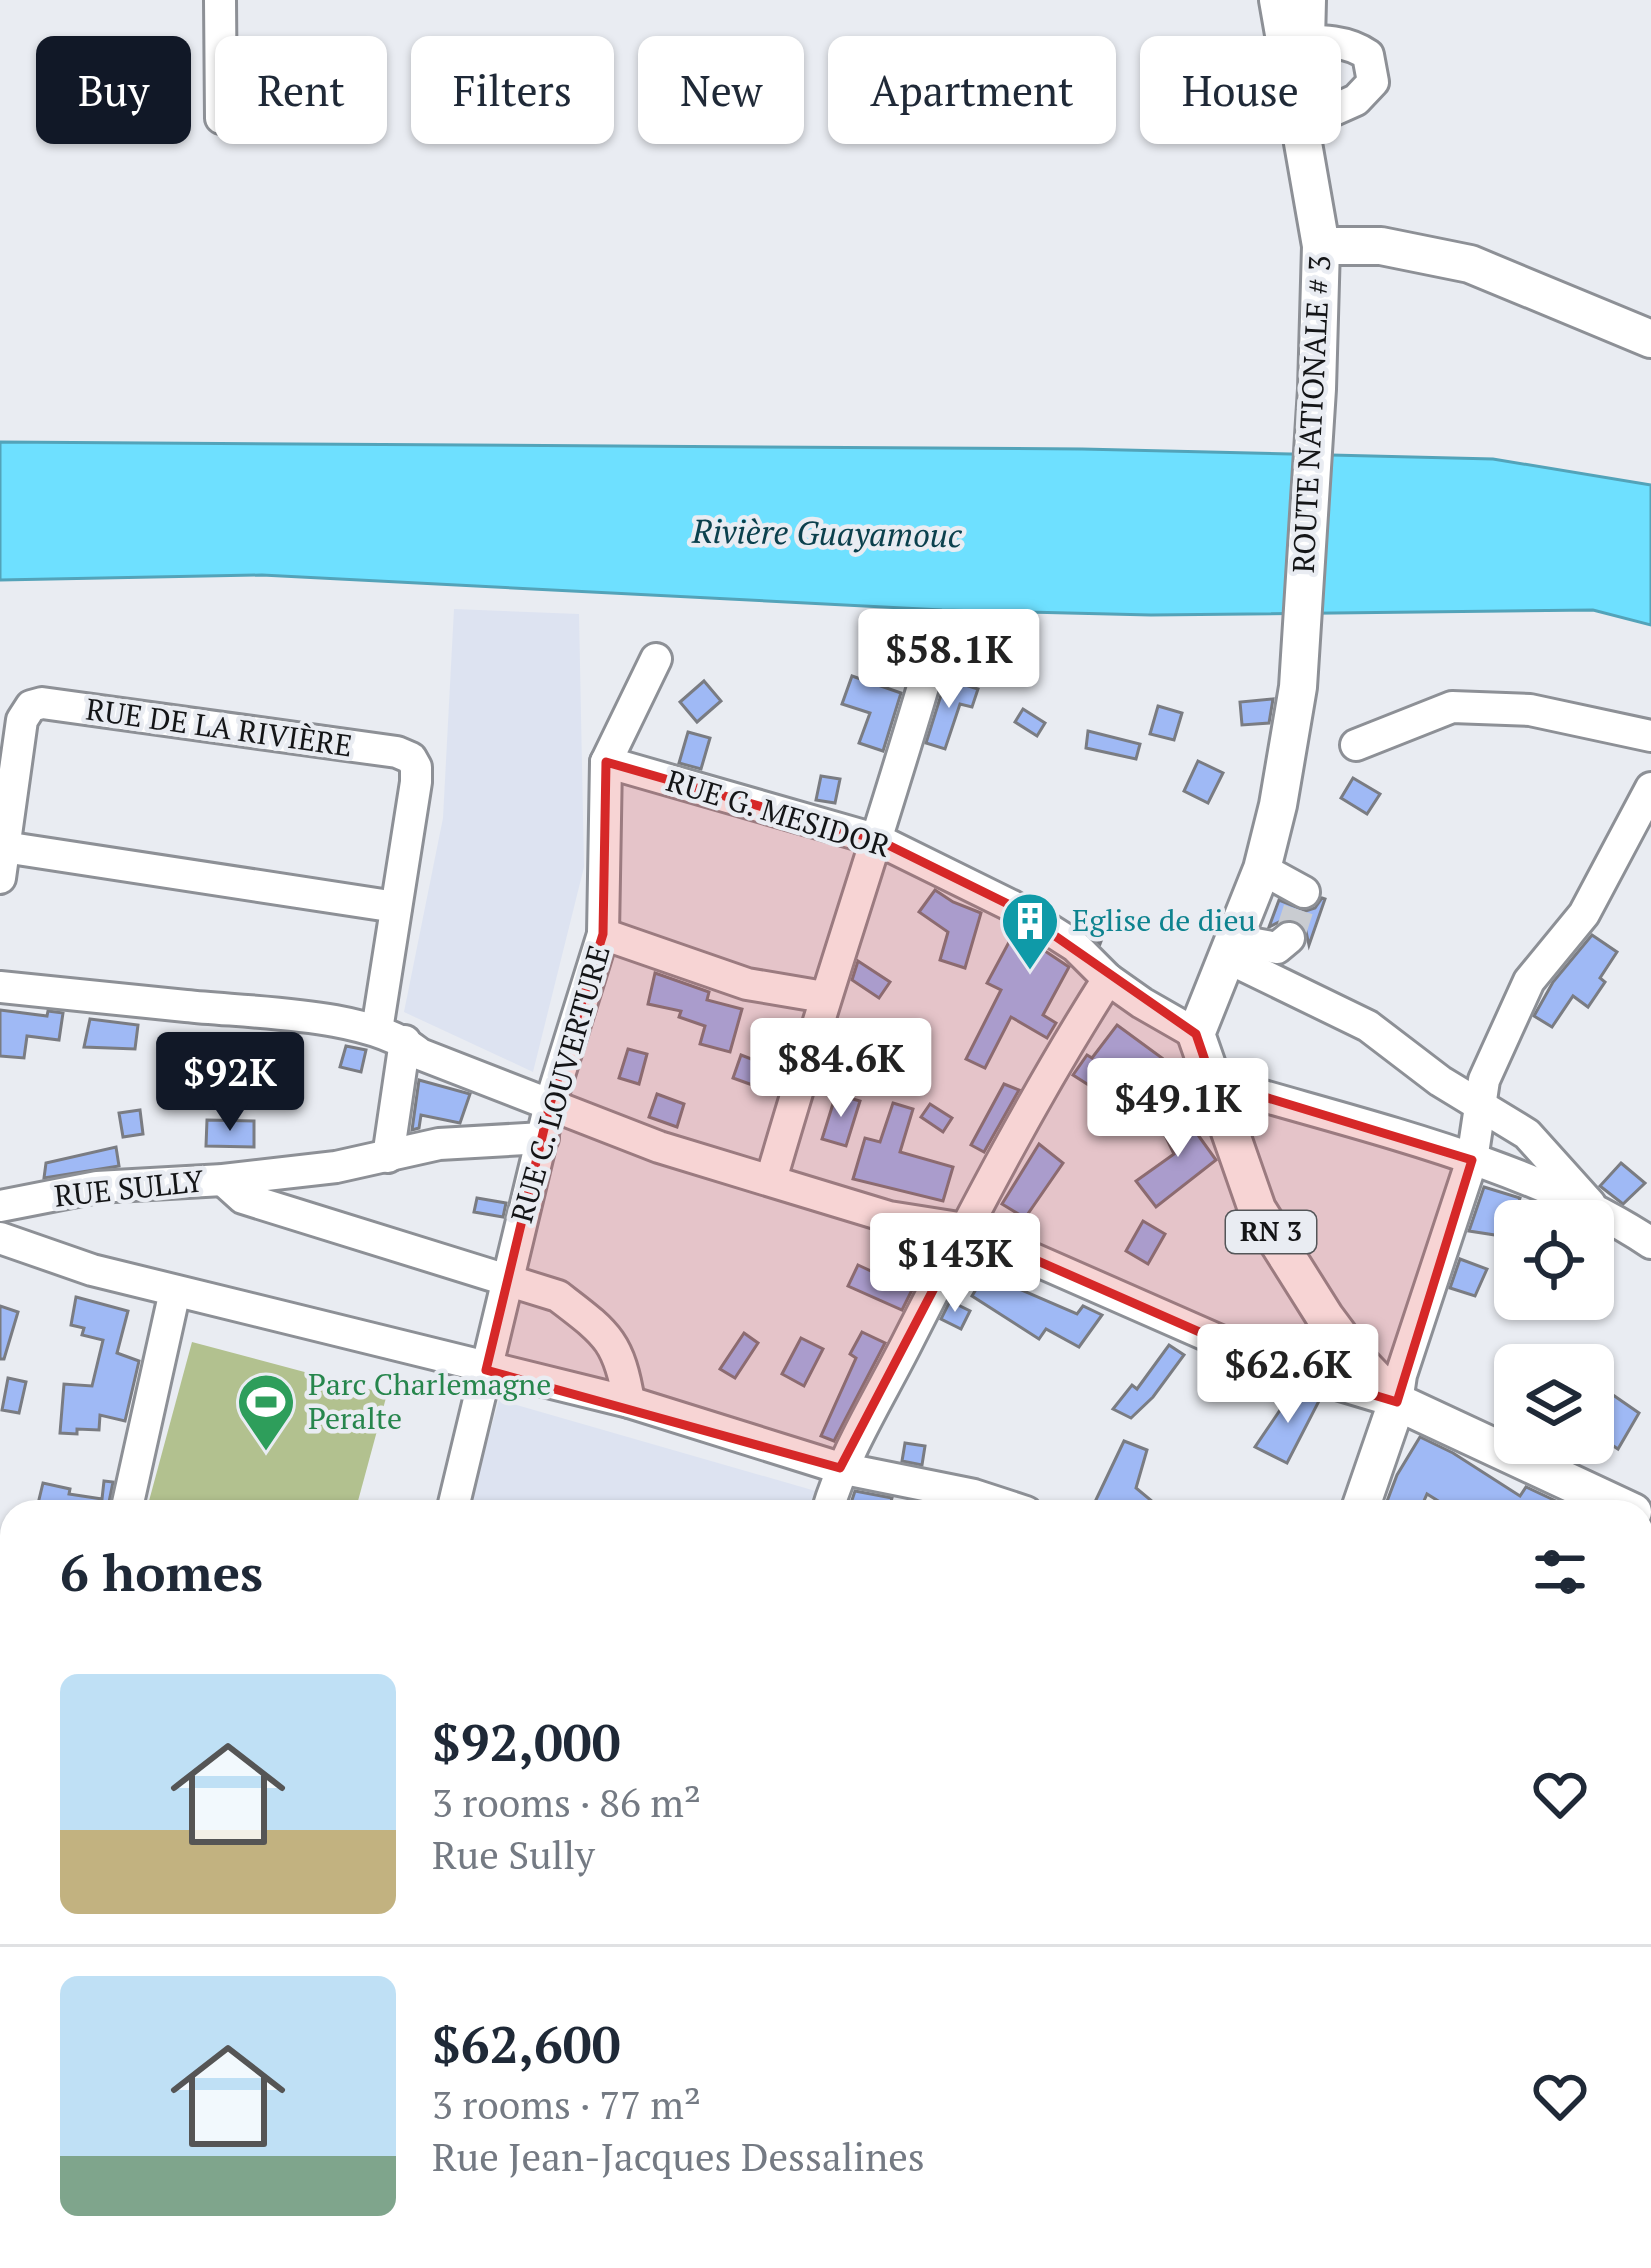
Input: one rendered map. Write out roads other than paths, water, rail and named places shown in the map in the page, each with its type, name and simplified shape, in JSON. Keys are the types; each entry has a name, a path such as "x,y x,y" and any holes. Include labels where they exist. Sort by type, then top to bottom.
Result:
{"main road":[{"name":"ROUTE NATIONALE # 3","path":"1278,0 1296,36"},
{"name":"ROUTE NATIONALE # 3","path":"1196,1034 1262,869 1298,687 1322,246 1304,144"},
{"path":"1322,246 1381,246 1470,264 1651,338"},
{"name":"RN 3","path":"1196,1034 1257,1210 1324,1317 1397,1402"},
{"path":"1363,1500 1397,1402 1607,1500"}],"street":[{"path":"220,0 220,36"},
{"path":"1299,36 1310,0"},
{"path":"1341,45 1357,47 1368,55 1373,82 1356,100 1341,106"},
{"name":"RUE C. LOUVERTURE","path":"455,1500 550,1104 603,934 606,762 656,659"},
{"path":"771,1180 928,670"},
{"name":"RUE DE LA RIVIÈRE","path":"4,847 22,720 31,706 42,703 397,752 411,758 416,767 396,907"},
{"path":"1356,745 1452,707 1530,710 1651,736"},
{"name":"RUE G. MESIDOR","path":"606,762 878,840 1012,906 1075,946 1108,979 1196,1034"},
{"path":"0,987 277,1014 391,1035 420,1054 659,1147 889,1217 965,1229 1277,1366 1397,1402 1472,1160 1484,1080 1528,981 1584,914 1651,788"},
{"path":"0,878 4,847 396,907 388,1157"},
{"path":"1262,869 1304,892"},
{"path":"603,934 747,984 824,997"},
{"path":"1230,948 1277,948 1289,938"},
{"path":"1230,948 1368,1026 1440,1081 1527,1134 1587,1200"},
{"path":"831,1500 840,1468 965,1229 1061,1053 1108,979"},
{"path":"1211,1081 1472,1160 1574,1200"},
{"name":"RUE SULLY","path":"0,1206 97,1187 223,1180 388,1157 440,1144 542,1138"},
{"path":"223,1180 243,1198 558,1296 597,1326 622,1358 629,1402"},
{"path":"1614,1220 1651,1243"},
{"path":"0,1238 175,1292 629,1402 840,1468 989,1500"},
{"path":"129,1500 175,1292"}],"water":[{"name":"Rivière Guayamouc","path":"0,442 1082,449 1493,459 1651,485 1651,625 1593,610 1151,615 942,610 262,575 0,580"}],"tunnel":[{"path":"1289,938 1304,892"}],"place":[{"name":"Eglise de dieu","path":"1030,972"},
{"name":"Parc Charlemagne Peralte","path":"266,1453"}]}
